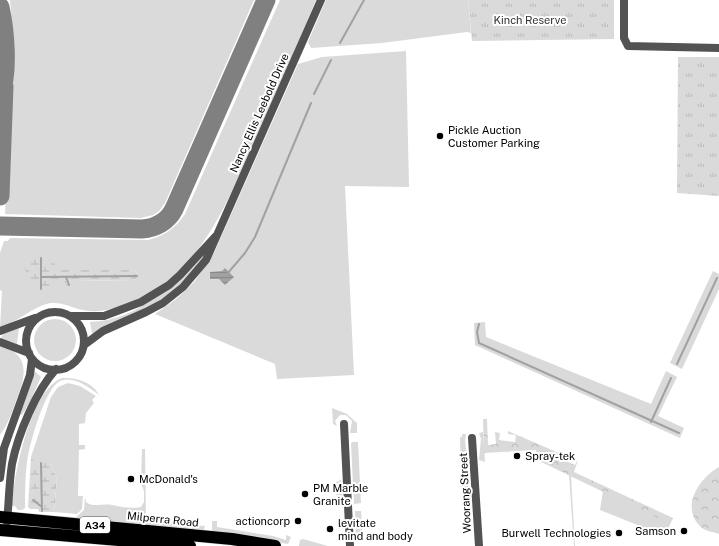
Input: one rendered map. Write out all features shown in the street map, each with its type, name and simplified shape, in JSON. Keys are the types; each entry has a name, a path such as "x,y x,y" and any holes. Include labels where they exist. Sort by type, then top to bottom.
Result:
{"highway":[{"name":"Milperra Road","path":"4,517 232,539 275,546"},
{"name":"A34","path":"3,530 190,546"}],"street":[{"name":"Nancy Ellis Leebold Drive","path":"84,345 103,331 146,312 175,294 206,260 213,248 217,234 321,0"},
{"path":"624,0 624,38 627,46 719,48"},
{"name":"Nancy Ellis Leebold Drive","path":"71,316 104,316 130,307 153,295 180,274 217,234"},
{"path":"0,331 40,316 56,312 71,316 82,329 84,345 79,357 74,362 69,366 56,370 43,367 30,356 0,342"},
{"path":"0,478 4,448 30,375 30,356 26,345 27,332 33,321 40,316"},
{"path":"3,530 11,471 18,442 38,396 48,379 56,370"},
{"path":"344,424 350,546"},
{"name":"Woorang Street","path":"472,438 479,546"}],"green space":[{"path":"10,0 254,0 165,203 159,211 153,215 141,218 5,214 12,21"},
{"path":"280,0 316,0 227,202 198,249 181,270 160,287 136,300 117,307 90,311 60,303 45,304 0,328 2,291 0,290 0,253 4,241 8,241 10,238 148,240 169,231 185,214","holes":["55,270 133,270 137,273 137,278 133,281 72,280 65,284 63,281 53,281"]},
{"path":"326,0 468,0 471,33 467,32 382,43 311,48 308,42"},
{"name":"Kinch Reserve","path":"468,0 614,0 614,39 472,41"},
{"path":"406,51 409,187 345,186 354,375 277,379 275,364 155,314 175,300 194,282 214,253 298,64 322,57"},
{"path":"678,57 719,57 719,196 677,193"},
{"path":"210,245 190,276 176,288 143,310 92,334 90,322 109,320 142,306 171,284"},
{"path":"35,258 47,258 55,264 56,270 133,270 137,273 137,278 133,281 73,280 72,284 68,287 63,281 53,281 47,289 36,289 27,282 25,266"},
{"path":"713,271 719,274 719,289 682,369 670,363"},
{"path":"55,319 70,325 76,340 70,355 55,361 40,355 34,340 40,325"},
{"path":"485,322 486,337 651,404 666,371 677,377 658,416 684,428 680,438 475,345 474,323"},
{"path":"19,328 17,344 1,338 3,334"},
{"path":"0,345 17,354 23,367 24,375 11,414 0,435"},
{"path":"35,371 41,377 29,404 22,415 20,415"},
{"path":"62,378 72,378 83,381 93,387 99,395 81,383 70,380 60,381 54,386 43,405 34,431 25,479 25,508 18,510 15,506 12,506 13,492 20,455 26,435 41,399 51,386"},
{"path":"68,383 80,386 96,396 92,400 94,403 86,413 85,423 79,424 79,445 85,445 85,449 79,450 78,496 83,496 82,509 77,514 54,512 57,480 50,461 34,461 31,457 51,397 58,387"},
{"path":"332,408 347,414 357,423 357,433 350,433 352,421 346,415 340,415 335,421 337,426 333,424"},
{"path":"483,419 487,419 488,445 496,444 495,432 500,433 499,440 515,442 516,435 508,434 508,431 568,457 566,461 575,465 578,460 574,472 673,518 670,524 537,460 536,450 484,453"},
{"path":"483,432 485,462 479,460 481,439 479,433"},
{"path":"462,434 466,434 465,440 468,469 461,471 460,437 462,437"},
{"path":"352,442 358,442 361,503 354,504 351,444"},
{"path":"142,449 145,449 146,521 205,526 204,530 52,516 76,517 84,510 85,497 86,502 92,505 109,505 130,508 141,507 144,502 144,491 141,483"},
{"path":"31,457 34,461 50,461 57,480 54,512 39,512 38,509 30,509 28,507"},
{"path":"719,467 719,534 702,528 695,520 692,512 692,503 694,494 705,478"},
{"path":"569,475 571,476 575,546 574,546"},
{"path":"462,479 468,481 471,527 464,528"},
{"path":"341,480 343,503 340,505 337,504 336,482"},
{"path":"603,491 671,522 665,536 600,510"},
{"path":"355,511 361,511 363,539 361,541 356,540"},
{"path":"212,521 217,521 217,527 273,536 286,540 286,535 291,537 288,544 212,531"},
{"path":"303,539 328,546 299,546 300,540"}],"shaded area":[{"path":"225,268 234,277 225,285 219,279 210,279 210,272 222,271"}],"waterway":[{"path":"340,43 364,0"},
{"path":"314,94 331,60"},
{"path":"227,274 245,253 255,237 311,103"},
{"path":"41,258 41,289"},
{"path":"41,277 137,276"},
{"path":"66,277 69,285"},
{"path":"677,364 717,278"},
{"path":"479,324 477,332 479,343 679,433"},
{"path":"651,422 671,378"},
{"path":"41,463 42,511"},
{"path":"33,500 42,507"}],"taxiway":[{"path":"0,226 142,229 157,225 165,220 174,209 266,0"},
{"path":"0,7 5,39 4,75 0,94"},
{"path":"0,196 4,86"}],"place":[{"name":"Pickle Auction Customer Parking","path":"440,136"},
{"name":"Spray-tek","path":"517,456"},
{"name":"McDonald's","path":"131,479"},
{"name":"PM Marble Granite","path":"305,494"},
{"name":"actioncorp","path":"298,521"},
{"name":"levitate mind and body","path":"330,529"},
{"name":"Samson","path":"684,531"},
{"name":"Burwell Technologies","path":"619,533"}]}
